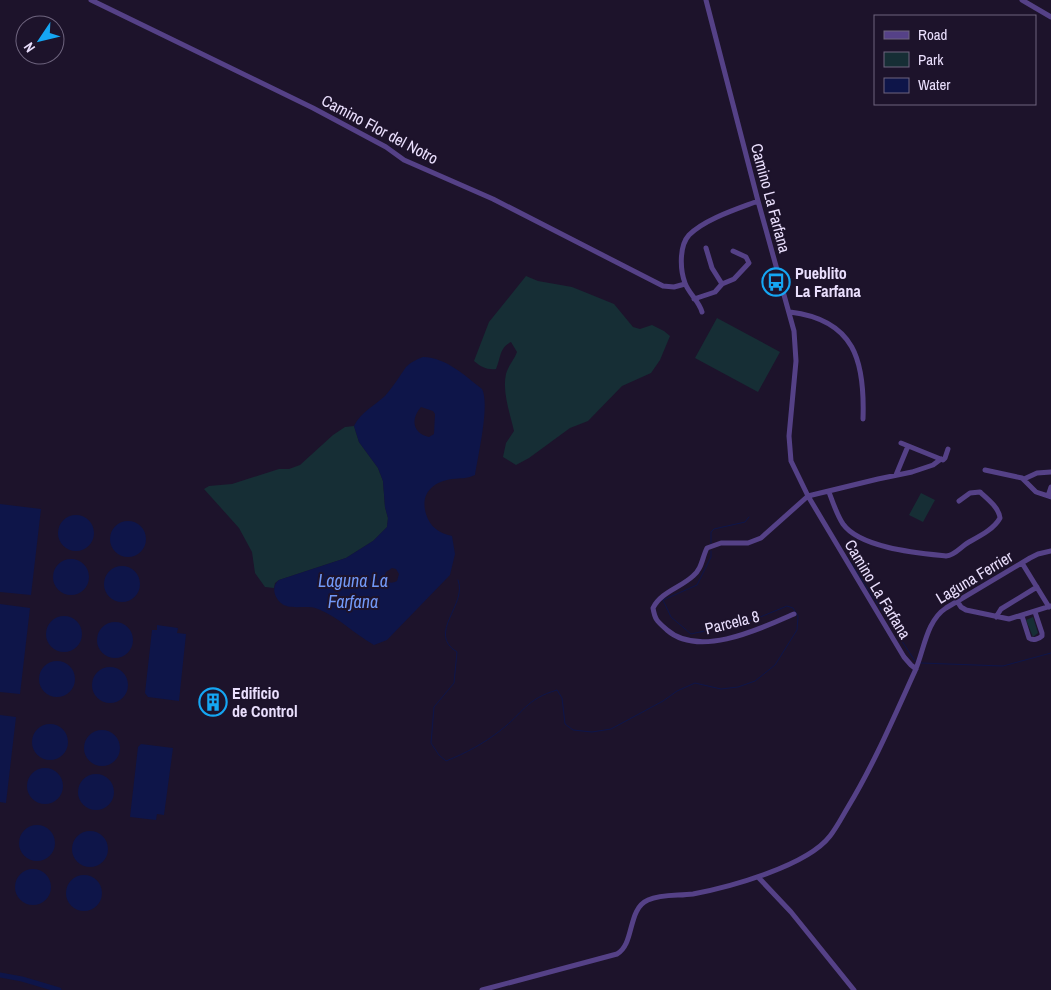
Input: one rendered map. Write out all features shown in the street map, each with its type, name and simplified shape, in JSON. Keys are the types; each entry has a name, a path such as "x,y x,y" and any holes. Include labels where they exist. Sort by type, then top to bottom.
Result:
{"street":[{"name":"Camino Flor del Notro","path":"91,0 314,108 386,147 404,160 499,202 663,286 674,287 685,284"},
{"name":"Camino La Farfana","path":"706,0 758,201 790,312 796,351 789,454 793,468 904,657 916,669"},
{"path":"1022,0 1051,17"},
{"path":"702,312 685,284 683,276 683,251 688,236 711,221 758,201"},
{"path":"706,248 712,268 722,284"},
{"path":"694,299 715,292 722,284 734,279 749,263 746,257 733,251"},
{"path":"790,312 809,314 827,322 845,336 854,352 862,376 863,419"},
{"path":"901,443 941,459"},
{"path":"896,475 908,446"},
{"path":"808,496 929,467 945,458 948,449"},
{"path":"985,470 1024,479 1037,474 1051,472"},
{"path":"1024,479 1036,492 1050,496 1051,487"},
{"path":"829,492 844,526 856,536 885,547 950,556 979,537 996,524 1000,518 994,506 980,492 974,491 959,502"},
{"name":"Parcela 8","path":"794,614 758,630 700,642 684,640 671,634 655,620 652,608 657,600 693,576 701,565 707,548 722,543 748,543 761,538 808,496"},
{"path":"1049,551 1051,558"},
{"name":"Laguna Ferrier","path":"482,990 619,953 624,948 639,907 647,900 663,896 706,891 758,877 808,855 819,848 830,836 867,776 916,669 935,616 1034,556 1049,551"},
{"path":"957,602 966,610 1009,619 1050,607 1022,563"},
{"path":"996,617 1001,609 1037,587"},
{"path":"1022,616 1029,638 1032,640 1039,638 1042,633 1035,612"},
{"path":"758,877 797,919 854,990"}],"green space":[{"path":"526,276 538,281 572,287 614,304 633,327 640,329 652,325 670,336 660,360 651,373 622,386 588,421 570,428 529,458 516,465 503,457 506,443 514,431 507,402 505,381 507,371 517,352 511,342 507,344 502,350 496,369 484,368 474,361 489,322"},
{"path":"717,318 780,352 758,392 695,358"},
{"path":"354,426 359,442 378,468 383,481 388,518 387,527 373,541 346,558 279,580 275,583 274,588 265,587 255,573 252,552 239,528 204,489 209,486 232,484 279,469 289,469 300,465 333,435 345,427"},
{"path":"921,493 935,500 923,522 909,515"},
{"path":"1033,617 1038,633 1033,637 1026,620"}],"water":[{"name":"Laguna La Farfana","path":"423,357 440,360 462,373 482,389 485,406 481,443 475,475 439,483 433,486 426,495 426,514 430,522 439,531 452,536 455,554 450,575 387,640 374,645 326,612 309,607 289,607 281,603 274,592 274,588 279,580 346,558 373,541 387,527 388,518 383,481 378,468 359,442 354,426 364,413 385,396 406,367","holes":["421,407 433,411 435,414 434,434 429,437 419,433 415,425 415,416","392,568 396,569 399,574 397,581 391,583 386,581 384,577 386,572"]},
{"path":"0,504 41,509 31,595 0,592"},
{"path":"76,515 89,520 94,533 89,546 76,551 63,546 58,533 63,520"},
{"path":"128,521 141,526 146,539 141,552 128,557 115,552 110,539 115,526"},
{"path":"71,559 84,564 89,577 84,590 71,595 58,590 53,577 58,564"},
{"path":"122,566 135,571 140,584 135,597 122,602 109,597 104,584 109,571"},
{"path":"0,604 30,608 20,694 0,692"},
{"path":"64,616 77,621 82,634 77,647 64,652 51,647 46,634 51,621"},
{"path":"115,622 128,627 133,640 128,653 115,658 102,653 97,640 102,627"},
{"path":"157,625 178,628 177,633 186,634 179,701 148,697 145,693 152,630 157,630"},
{"path":"57,661 70,666 75,679 70,692 57,697 44,692 39,679 44,666"},
{"path":"110,667 123,672 128,685 123,698 110,703 97,698 92,685 97,672"},
{"path":"0,715 16,717 6,803 0,802"},
{"path":"50,724 63,729 68,742 63,755 50,760 37,755 32,742 37,729"},
{"path":"102,730 115,735 120,748 115,761 102,766 89,761 84,748 89,735"},
{"path":"141,744 173,748 164,815 157,814 156,820 130,817 138,747"},
{"path":"45,768 58,773 63,786 58,799 45,804 32,799 27,786 32,773"},
{"path":"96,774 109,779 114,792 109,805 96,810 83,805 78,792 83,779"},
{"path":"37,825 50,830 55,843 50,856 37,861 24,856 19,843 24,830"},
{"path":"90,831 103,836 108,849 103,862 90,867 77,862 72,849 77,836"},
{"path":"33,869 46,874 51,887 46,900 33,905 20,900 15,887 20,874"},
{"path":"84,875 97,880 102,893 97,906 84,911 71,906 66,893 71,880"}],"waterway":[{"path":"711,543 711,532 714,529 745,522 749,517"},
{"path":"458,580 460,589 458,599 446,627 445,636 449,644 457,652 454,683 434,707 431,743 439,755 446,761 488,740 531,702 557,690 562,698 565,724 573,730 592,732 611,729 663,701 677,691 695,683 721,689 738,687 755,681 775,665 797,630 798,616 793,608 787,606 753,620 691,634 671,617 663,600 697,585 711,557 711,551"},
{"path":"847,557 915,661"},
{"path":"921,663 1003,666 1051,653"},
{"path":"0,975 22,979 59,990"}],"place":[{"name":"Pueblito La Farfana","path":"776,282"},
{"name":"Edificio de Control","path":"213,702"}]}
